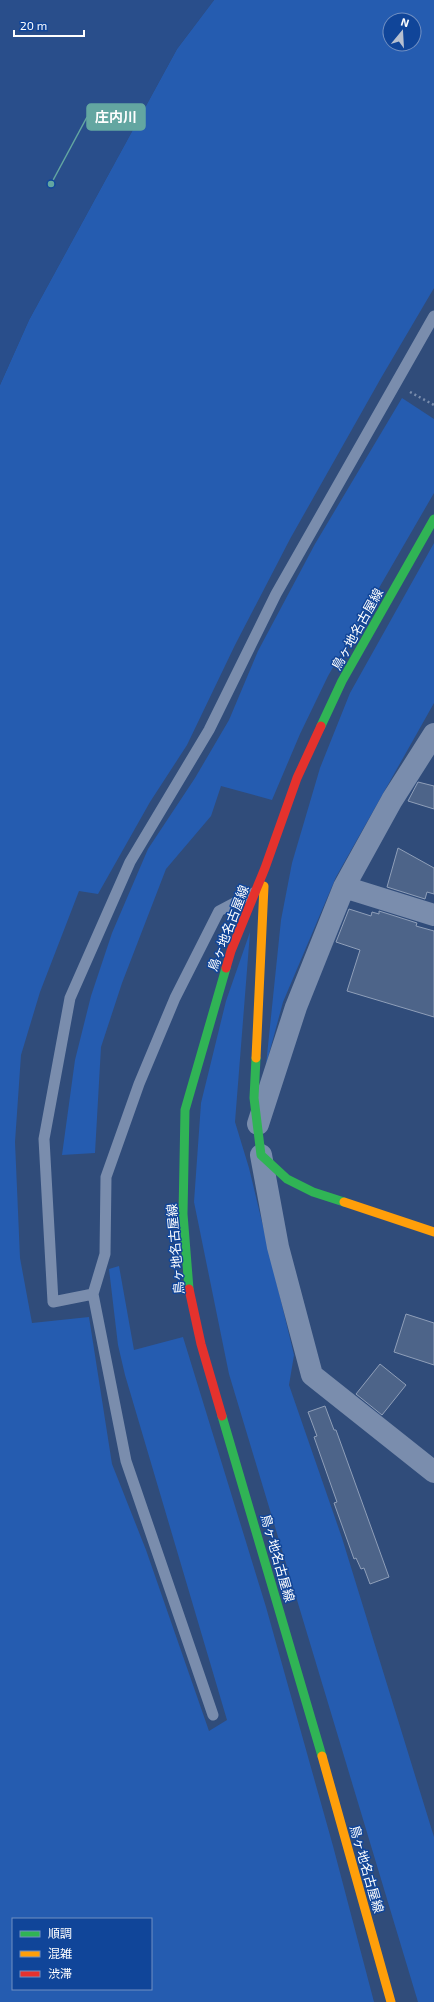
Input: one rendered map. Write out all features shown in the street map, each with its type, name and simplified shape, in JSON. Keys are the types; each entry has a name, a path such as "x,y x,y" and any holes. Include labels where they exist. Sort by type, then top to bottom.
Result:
{"main road":[{"name":"鳥ヶ地名古屋線","path":"391,2002 319,1744 202,1344 188,1282 183,1214 185,1110 231,950 265,868 297,778 342,681 434,519"},
{"path":"265,868 254,1098 261,1155 287,1179 313,1192 434,1232"}],"street":[{"path":"258,1124 296,1007 344,887 392,800 433,739"},
{"path":"344,887 434,915"},
{"path":"261,1155 278,1247 312,1375 434,1469"}],"lane":[{"path":"93,1294 53,1302 44,1138 70,998 130,862 209,730 276,594 434,316"},
{"path":"213,1715 126,1461 93,1294 105,1254 106,1177 139,1084 175,998 219,911 256,890"}],"path":[{"path":"424,399 434,405"}],"shaded area":[{"path":"0,0 214,0 177,49 29,320 0,385"},
{"path":"214,0 434,0 434,288 290,539 235,645 187,745 150,802 98,894 79,891 40,992 21,1055 15,1142 20,1258 32,1323 89,1317 112,1464 146,1550 209,1731 227,1720 125,1375 118,1345 109,1269 119,1266 134,1350 183,1337 266,1607 333,1846 374,2002 0,2002 0,385 29,320 177,49"},
{"path":"402,398 434,419 434,493 328,676 300,734 272,800 221,786 211,816 166,869 122,983 101,1047 95,1153 62,1155 75,1060 91,996 112,933 148,849 195,778 229,720 258,651 315,544"},
{"path":"434,543 434,703 336,877 283,1002 266,1065 281,920 292,863 320,768 350,693"},
{"path":"250,932 235,1122 249,1168 294,1355 289,1385 342,1538 434,1837 434,2002 418,2002 229,1374 194,1202 201,1103 226,1001"}],"building":[{"path":"418,782 434,786 434,809 408,801"},
{"path":"398,848 434,868 434,894 427,892 425,899 387,887"},
{"path":"349,909 371,916 372,912 379,914 379,911 417,923 416,926 434,931 434,1017 347,991 360,950 336,942"},
{"path":"406,1314 434,1323 434,1365 394,1352"},
{"path":"380,1364 406,1385 382,1415 356,1394"},
{"path":"325,1406 334,1430 336,1430 389,1577 370,1584 364,1568 361,1569 356,1558 354,1559 334,1503 337,1502 314,1437 317,1436 308,1412"}],"traffic: fast":[{"path":"321,726 342,681 434,519"},
{"path":"189,1289 183,1214 185,1110 226,968"},
{"path":"256,1058 254,1098 261,1155 287,1179 313,1192 344,1202"},
{"path":"222,1416 322,1756"}],"traffic: slow":[{"path":"256,1058 264,886"},
{"path":"344,1202 434,1232"},
{"path":"322,1756 391,2002"}],"traffic: jam":[{"path":"226,968 231,951 265,868 297,778 321,726"},
{"path":"189,1289 201,1344 222,1416"}],"place":[{"name":"庄内川","path":"51,184"}]}
